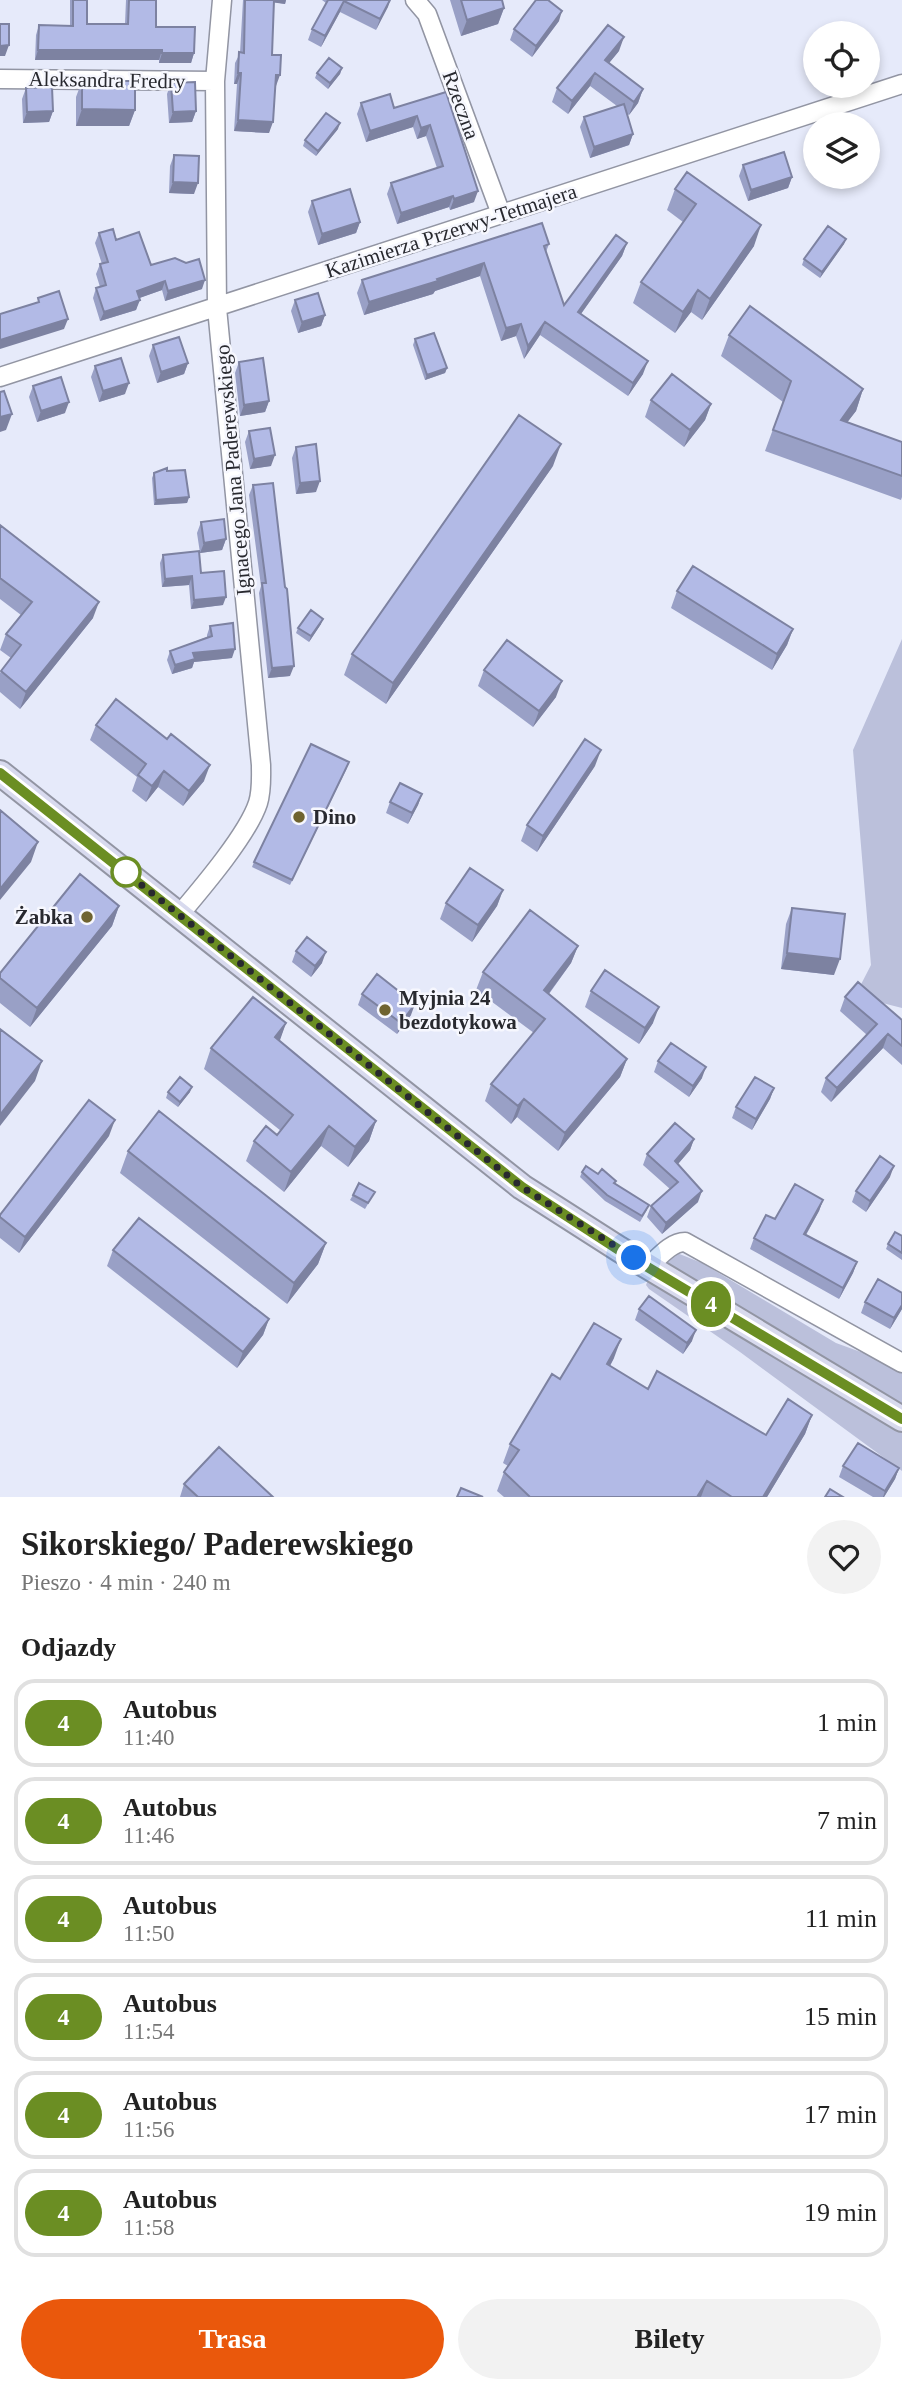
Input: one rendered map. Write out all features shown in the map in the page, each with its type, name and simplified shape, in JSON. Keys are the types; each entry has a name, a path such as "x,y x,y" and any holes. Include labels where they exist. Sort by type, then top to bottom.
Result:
{"main road":[{"path":"0,773 522,1187 648,1267 902,1419"}],"street":[{"name":"Ignacego Jana Paderewskiego","path":"180,914 206,883 247,824 258,803 261,787 217,308 215,81 222,0"},
{"name":"Rzeczna","path":"415,0 427,14 501,214"},
{"name":"Aleksandra Fredry","path":"0,79 215,81"},
{"name":"Kazimierza Przerwy-Tetmajera","path":"0,377 902,84"},
{"path":"648,1267 674,1244 685,1242 899,1356"}],"shaded area":[{"path":"902,639 902,1008 855,996 871,965 853,750"},
{"path":"677,1253 702,1263 836,1343 902,1367 902,1408 668,1266 668,1260"},
{"path":"648,1280 902,1428 902,1471 649,1289 646,1285"}],"building":[{"path":"73,0 87,0 87,24 128,24 129,0 156,0 156,27 195,27 194,53 162,53 162,50 38,50 39,25 73,26"},
{"path":"245,0 274,0 272,55 281,55 280,75 276,75 273,122 238,120 241,73 238,73 239,52 244,53"},
{"path":"328,0 390,0 380,19 344,1 325,36 312,29"},
{"path":"461,0 502,0 504,8 467,20"},
{"path":"536,0 548,0 562,11 536,46 514,29"},
{"path":"0,24 9,24 9,45 0,46"},
{"path":"608,25 624,37 605,60 643,89 634,102 595,73 572,101 557,88"},
{"path":"329,58 342,68 330,83 317,73"},
{"path":"82,81 135,81 135,110 82,109"},
{"path":"195,82 196,111 173,112 171,83"},
{"path":"52,87 53,111 27,112 26,88"},
{"path":"446,92 478,191 401,213 391,183 443,166 430,125 421,128 417,116 370,131 361,103 390,94 394,108"},
{"path":"624,104 633,134 594,147 584,117"},
{"path":"326,113 340,123 318,151 305,140"},
{"path":"784,152 792,177 751,190 743,165"},
{"path":"174,155 199,156 198,183 173,182"},
{"path":"687,172 761,225 710,299 698,290 683,312 641,282 696,204 675,189"},
{"path":"350,189 360,222 322,234 312,201"},
{"path":"542,223 549,244 544,246 564,305 616,235 627,243 578,312 648,361 633,383 545,322 528,346 521,324 506,328 484,263 437,279 438,281 369,302 362,280"},
{"path":"828,226 846,239 822,272 804,259"},
{"path":"113,229 116,240 139,232 151,265 175,258 186,263 199,259 205,280 168,291 165,281 137,291 140,300 104,312 96,288 106,285 100,264 108,262 99,233"},
{"path":"59,291 68,319 0,340 0,314 39,302 38,298"},
{"path":"318,293 325,315 302,322 295,300"},
{"path":"750,306 863,389 841,420 902,442 902,476 773,430 791,381 729,335"},
{"path":"434,333 447,368 427,375 415,339"},
{"path":"179,337 188,363 161,372 153,345"},
{"path":"121,358 129,383 103,391 95,366"},
{"path":"263,358 269,401 244,405 239,362"},
{"path":"672,374 711,404 690,430 651,400"},
{"path":"61,377 69,402 41,411 33,386"},
{"path":"4,391 12,414 0,417 0,392"},
{"path":"519,415 561,444 393,683 352,654"},
{"path":"270,428 275,455 254,459 249,431"},
{"path":"316,444 320,481 300,483 296,447"},
{"path":"167,468 167,471 185,470 189,497 156,500 154,473"},
{"path":"273,483 294,666 272,668 262,583 266,583 253,485"},
{"path":"224,519 226,539 204,543 201,522"},
{"path":"0,525 99,602 26,692 1,671 21,645 6,634 32,602 0,578"},
{"path":"199,551 201,573 224,571 226,597 194,600 192,576 165,579 163,555"},
{"path":"693,566 793,629 777,654 677,591"},
{"path":"311,610 323,619 311,636 298,628"},
{"path":"233,623 235,649 193,653 195,659 175,665 170,651 212,636 210,626"},
{"path":"507,640 562,681 539,711 484,670"},
{"path":"116,699 167,739 171,734 210,765 189,791 164,771 152,786 138,775 146,764 96,725"},
{"path":"585,739 601,750 543,836 527,825"},
{"name":"Dino","path":"311,744 349,762 292,880 254,862"},
{"path":"400,783 422,794 412,813 390,802"},
{"path":"0,810 38,842 0,889"},
{"path":"470,868 503,890 478,925 446,903"},
{"path":"80,874 119,906 37,1008 0,978 0,973"},
{"path":"792,908 845,914 840,959 787,953"},
{"path":"530,910 578,946 544,990 627,1059 565,1133 524,1099 518,1106 491,1084 545,1019 483,972"},
{"path":"307,937 326,952 315,966 296,951"},
{"path":"605,970 659,1007 645,1028 591,991"},
{"path":"377,974 415,1004 401,1023 362,994"},
{"path":"858,982 902,1020 902,1046 888,1034 837,1088 826,1078 877,1024 845,997"},
{"path":"253,997 286,1023 275,1037 376,1121 355,1147 329,1126 291,1172 254,1141 266,1126 277,1135 293,1115 211,1048"},
{"path":"0,1029 42,1061 0,1115"},
{"path":"671,1043 706,1067 693,1086 658,1061"},
{"path":"180,1077 192,1087 180,1102 168,1092"},
{"path":"755,1077 774,1088 756,1119 736,1107"},
{"path":"89,1100 115,1120 25,1237 0,1215"},
{"path":"159,1111 326,1243 294,1283 128,1151"},
{"path":"675,1123 694,1139 675,1161 702,1191 666,1223 651,1206 678,1182 647,1154"},
{"path":"880,1156 894,1166 870,1201 856,1191"},
{"path":"586,1166 598,1174 602,1169 616,1181 614,1183 649,1205 642,1216 607,1195 582,1172"},
{"path":"359,1183 375,1192 368,1203 353,1195"},
{"path":"795,1184 823,1200 804,1234 857,1262 843,1288 754,1238 766,1215 775,1219"},
{"path":"139,1218 269,1319 243,1352 113,1250"},
{"path":"895,1232 902,1236 902,1253 888,1244"},
{"path":"878,1279 902,1293 902,1305 894,1318 865,1302"},
{"path":"649,1296 696,1330 687,1343 639,1309"},
{"path":"594,1323 621,1339 607,1364 648,1389 657,1371 766,1435 788,1399 812,1415 763,1497 732,1497 707,1481 697,1497 530,1497 504,1472 519,1450 510,1444 552,1374 560,1379"},
{"path":"858,1443 899,1468 885,1491 843,1466"},
{"path":"219,1447 273,1497 198,1497 184,1484"},
{"path":"461,1488 483,1497 457,1497"},
{"path":"830,1489 843,1497 825,1497"}],"bus line":[{"name":"4","path":"0,773 522,1187 619,1250 902,1419"}],"place":[{"name":"Dino","path":"299,817"},
{"name":"Żabka","path":"87,917"},
{"name":"Myjnia 24 bezdotykowa","path":"385,1010"}],"route":[{"path":"126,872 119,867 522,1187 634,1258"}]}
